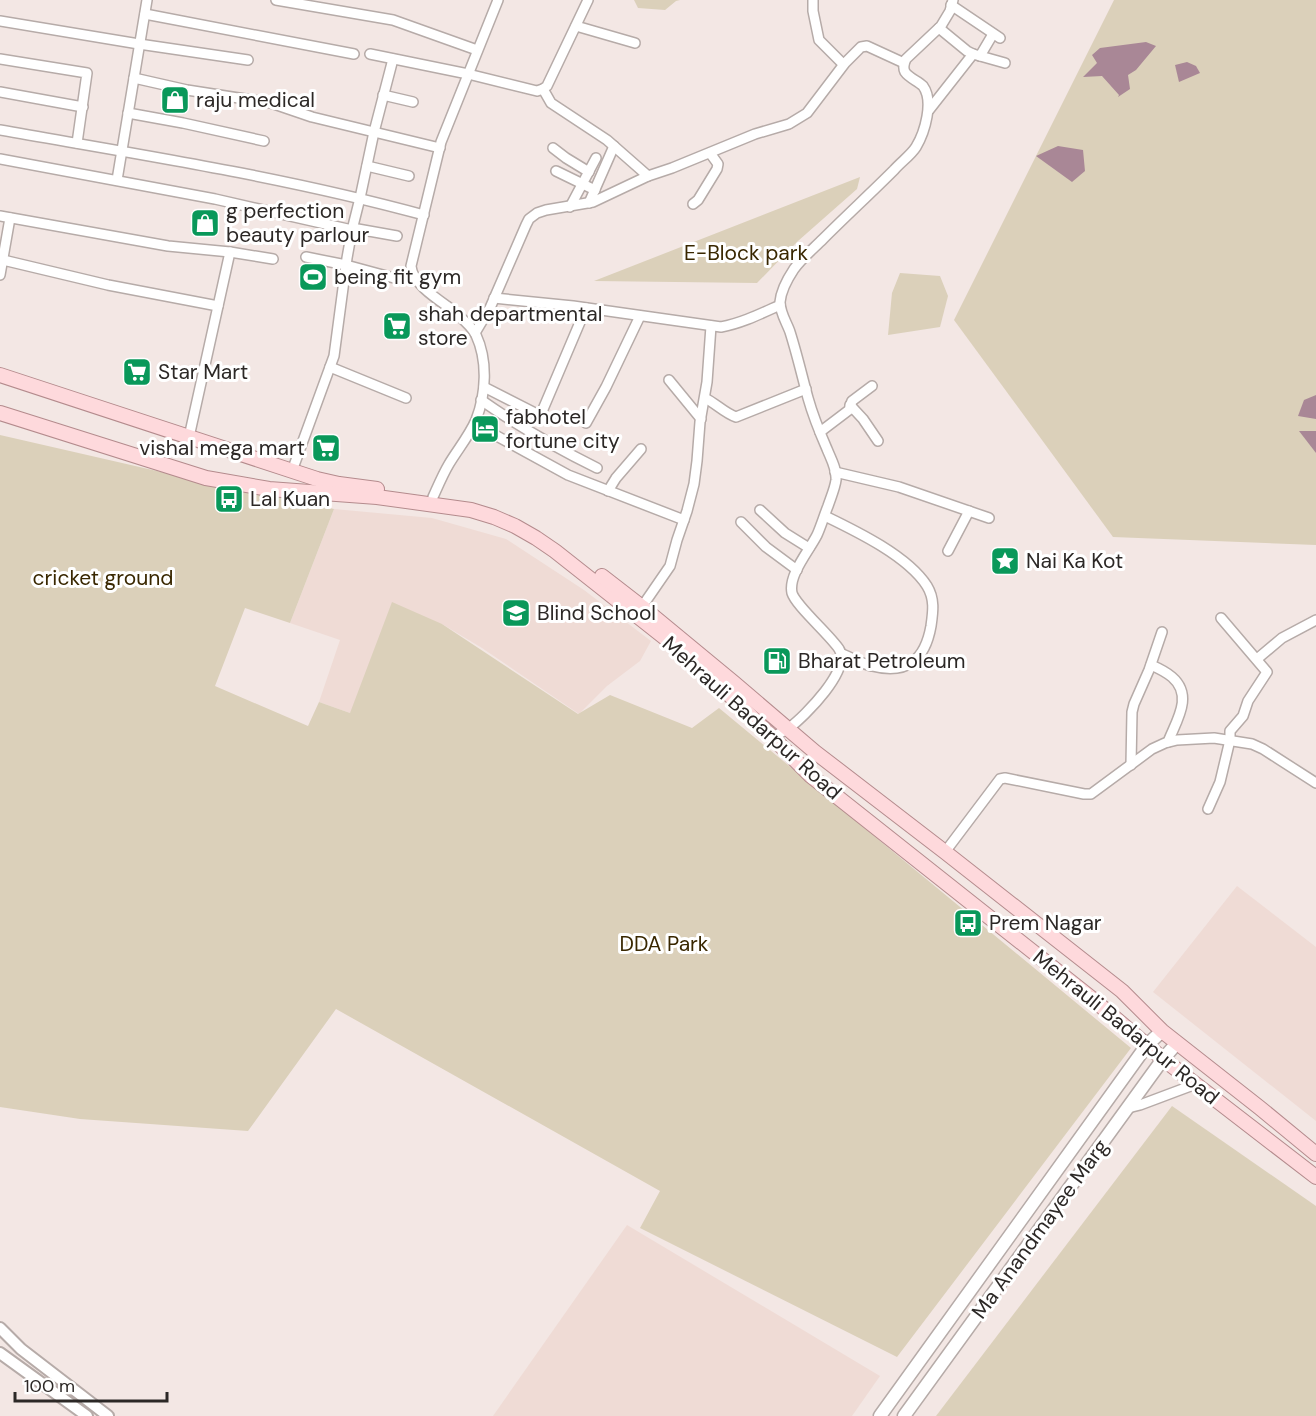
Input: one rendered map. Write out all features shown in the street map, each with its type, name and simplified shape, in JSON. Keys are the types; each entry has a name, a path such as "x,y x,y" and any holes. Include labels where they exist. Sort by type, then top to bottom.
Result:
{"main road":[{"name":"Mehrauli Badarpur Road","path":"0,375 317,479 493,507 522,520 553,539 822,758 1122,991 1162,1031 1316,1154"},
{"name":"Mehrauli Badarpur Road","path":"0,413 206,478 269,489 377,497 471,510 494,517 536,537 639,611 698,664 811,776 1095,1000 1163,1059 1316,1176"},
{"path":"314,493 317,479"},
{"name":"Ma Anandmayee Marg","path":"880,1416 1147,1045 1162,1031"},
{"name":"Ma Anandmayee Marg","path":"904,1416 1163,1059 1177,1043"}],"street":[{"path":"117,180 147,0"},
{"path":"276,0 393,20 477,50"},
{"path":"433,497 448,466 476,419 484,387 483,359 475,333 457,314 432,295 414,277 411,266 440,148 498,0"},
{"path":"370,54 537,91 547,86 588,0"},
{"path":"813,0 819,40 843,64"},
{"path":"825,516 897,556 927,585 933,603 930,633 921,656 912,663 898,668 885,669 842,654 793,596 797,570 825,516 836,481 835,472 806,389 790,330 780,305 787,282 795,268 916,147 928,115 927,93 922,85 906,73 904,63 939,28 952,2 997,36 977,55 929,110"},
{"path":"145,14 354,54"},
{"path":"0,21 248,60"},
{"path":"576,26 635,44"},
{"path":"939,28 967,51 1005,63"},
{"path":"475,333 494,298 529,219 537,213 589,203 648,176 755,134 789,124 807,113 843,64 864,46 904,63"},
{"path":"0,59 87,73 77,143"},
{"path":"292,471 336,349 352,229 393,59"},
{"path":"134,78 188,90 271,103 312,117 440,148"},
{"path":"543,89 551,104 614,146 648,176"},
{"path":"0,92 83,107"},
{"path":"383,95 413,102"},
{"path":"128,113 264,141"},
{"path":"0,130 121,150 360,198 424,215"},
{"path":"589,203 614,146"},
{"path":"553,148 588,172"},
{"path":"693,204 698,200 717,169 718,164 710,153"},
{"path":"570,207 596,158"},
{"path":"0,159 397,236"},
{"path":"367,166 409,176"},
{"path":"556,171 595,190"},
{"path":"0,275 5,217 168,246 273,259"},
{"path":"189,437 230,252"},
{"path":"306,257 394,278"},
{"path":"3,260 108,285 218,306"},
{"path":"494,298 721,327 738,324 780,305"},
{"path":"484,387 541,414 586,308"},
{"path":"586,423 606,387 639,316"},
{"path":"639,611 670,566 694,484 701,419 708,382 711,326"},
{"path":"330,367 406,398"},
{"path":"669,380 701,419"},
{"path":"820,432 849,410 852,401 872,386"},
{"path":"705,398 736,417 806,389"},
{"path":"481,400 550,444 597,468"},
{"path":"850,405 878,441"},
{"path":"495,435 555,468 684,520"},
{"path":"608,491 641,448"},
{"path":"835,472 899,487 989,518"},
{"path":"760,510 785,533 809,548"},
{"path":"948,551 969,511"},
{"path":"741,522 765,547 797,570"},
{"path":"1208,809 1220,782 1230,731 1243,716 1248,701 1267,672 1221,618"},
{"path":"1257,659 1282,638 1316,620"},
{"path":"1131,765 1132,712 1162,632"},
{"path":"773,737 788,729 809,709 834,679 842,660 842,654"},
{"path":"1151,665 1170,675 1183,696 1182,706 1168,742"},
{"path":"945,852 1000,779 1091,794 1152,749 1177,740 1214,738 1252,744 1316,783"},
{"path":"1128,1108 1140,1106 1196,1084"},
{"path":"0,1328 21,1349 108,1416"},
{"path":"0,1353 87,1416"}],"shaded area":[{"path":"1146,42 1156,46 1136,70 1128,75 1130,89 1118,97 1119,95 1102,76 1083,77 1097,63 1092,55 1100,48"},
{"path":"1187,62 1196,66 1200,73 1179,82 1175,65"},
{"path":"1058,146 1083,150 1085,171 1072,182 1036,156"},
{"path":"1316,395 1316,419 1298,416 1304,400"},
{"path":"1299,431 1316,431 1316,453"},
{"path":"334,509 432,518 506,539 584,590 651,641 640,661 607,686 579,714 482,648 442,624 350,713 319,702 340,640 290,623"},
{"path":"1237,886 1316,947 1316,1121 1153,992"},
{"path":"627,1225 880,1376 852,1416 493,1416"}],"green space":[{"path":"634,0 680,0 665,10 638,8"},
{"path":"1114,0 1316,0 1316,545 1113,537 954,320"},
{"name":"E-Block park","path":"860,177 857,189 798,241 757,283 594,281"},
{"path":"900,273 940,276 948,296 940,327 888,335 892,293"},
{"name":"DDA Park","path":"0,435 334,509 290,623 245,608 215,686 308,726 319,702 350,713 392,602 442,624 578,714 610,695 692,728 719,708 1131,1048 897,1357 640,1228 660,1191 336,1009 248,1131 80,1119 0,1107"},
{"path":"1172,1106 1316,1206 1316,1416 936,1416"}],"place":[{"name":"raju medical","path":"175,100"},
{"name":"g perfection beauty parlour","path":"205,223"},
{"name":"being fit gym","path":"313,277"},
{"name":"shah departmental store","path":"397,326"},
{"name":"Star Mart","path":"137,372"},
{"name":"fabhotel fortune city","path":"485,429"},
{"name":"vishal mega mart","path":"326,448"},
{"name":"Lal Kuan","path":"229,499"},
{"name":"Nai Ka Kot","path":"1005,561"},
{"name":"Blind School","path":"516,613"},
{"name":"Bharat Petroleum","path":"777,661"},
{"name":"Prem Nagar","path":"968,923"}],"park label":[{"name":"cricket ground","path":"103,578"}]}
